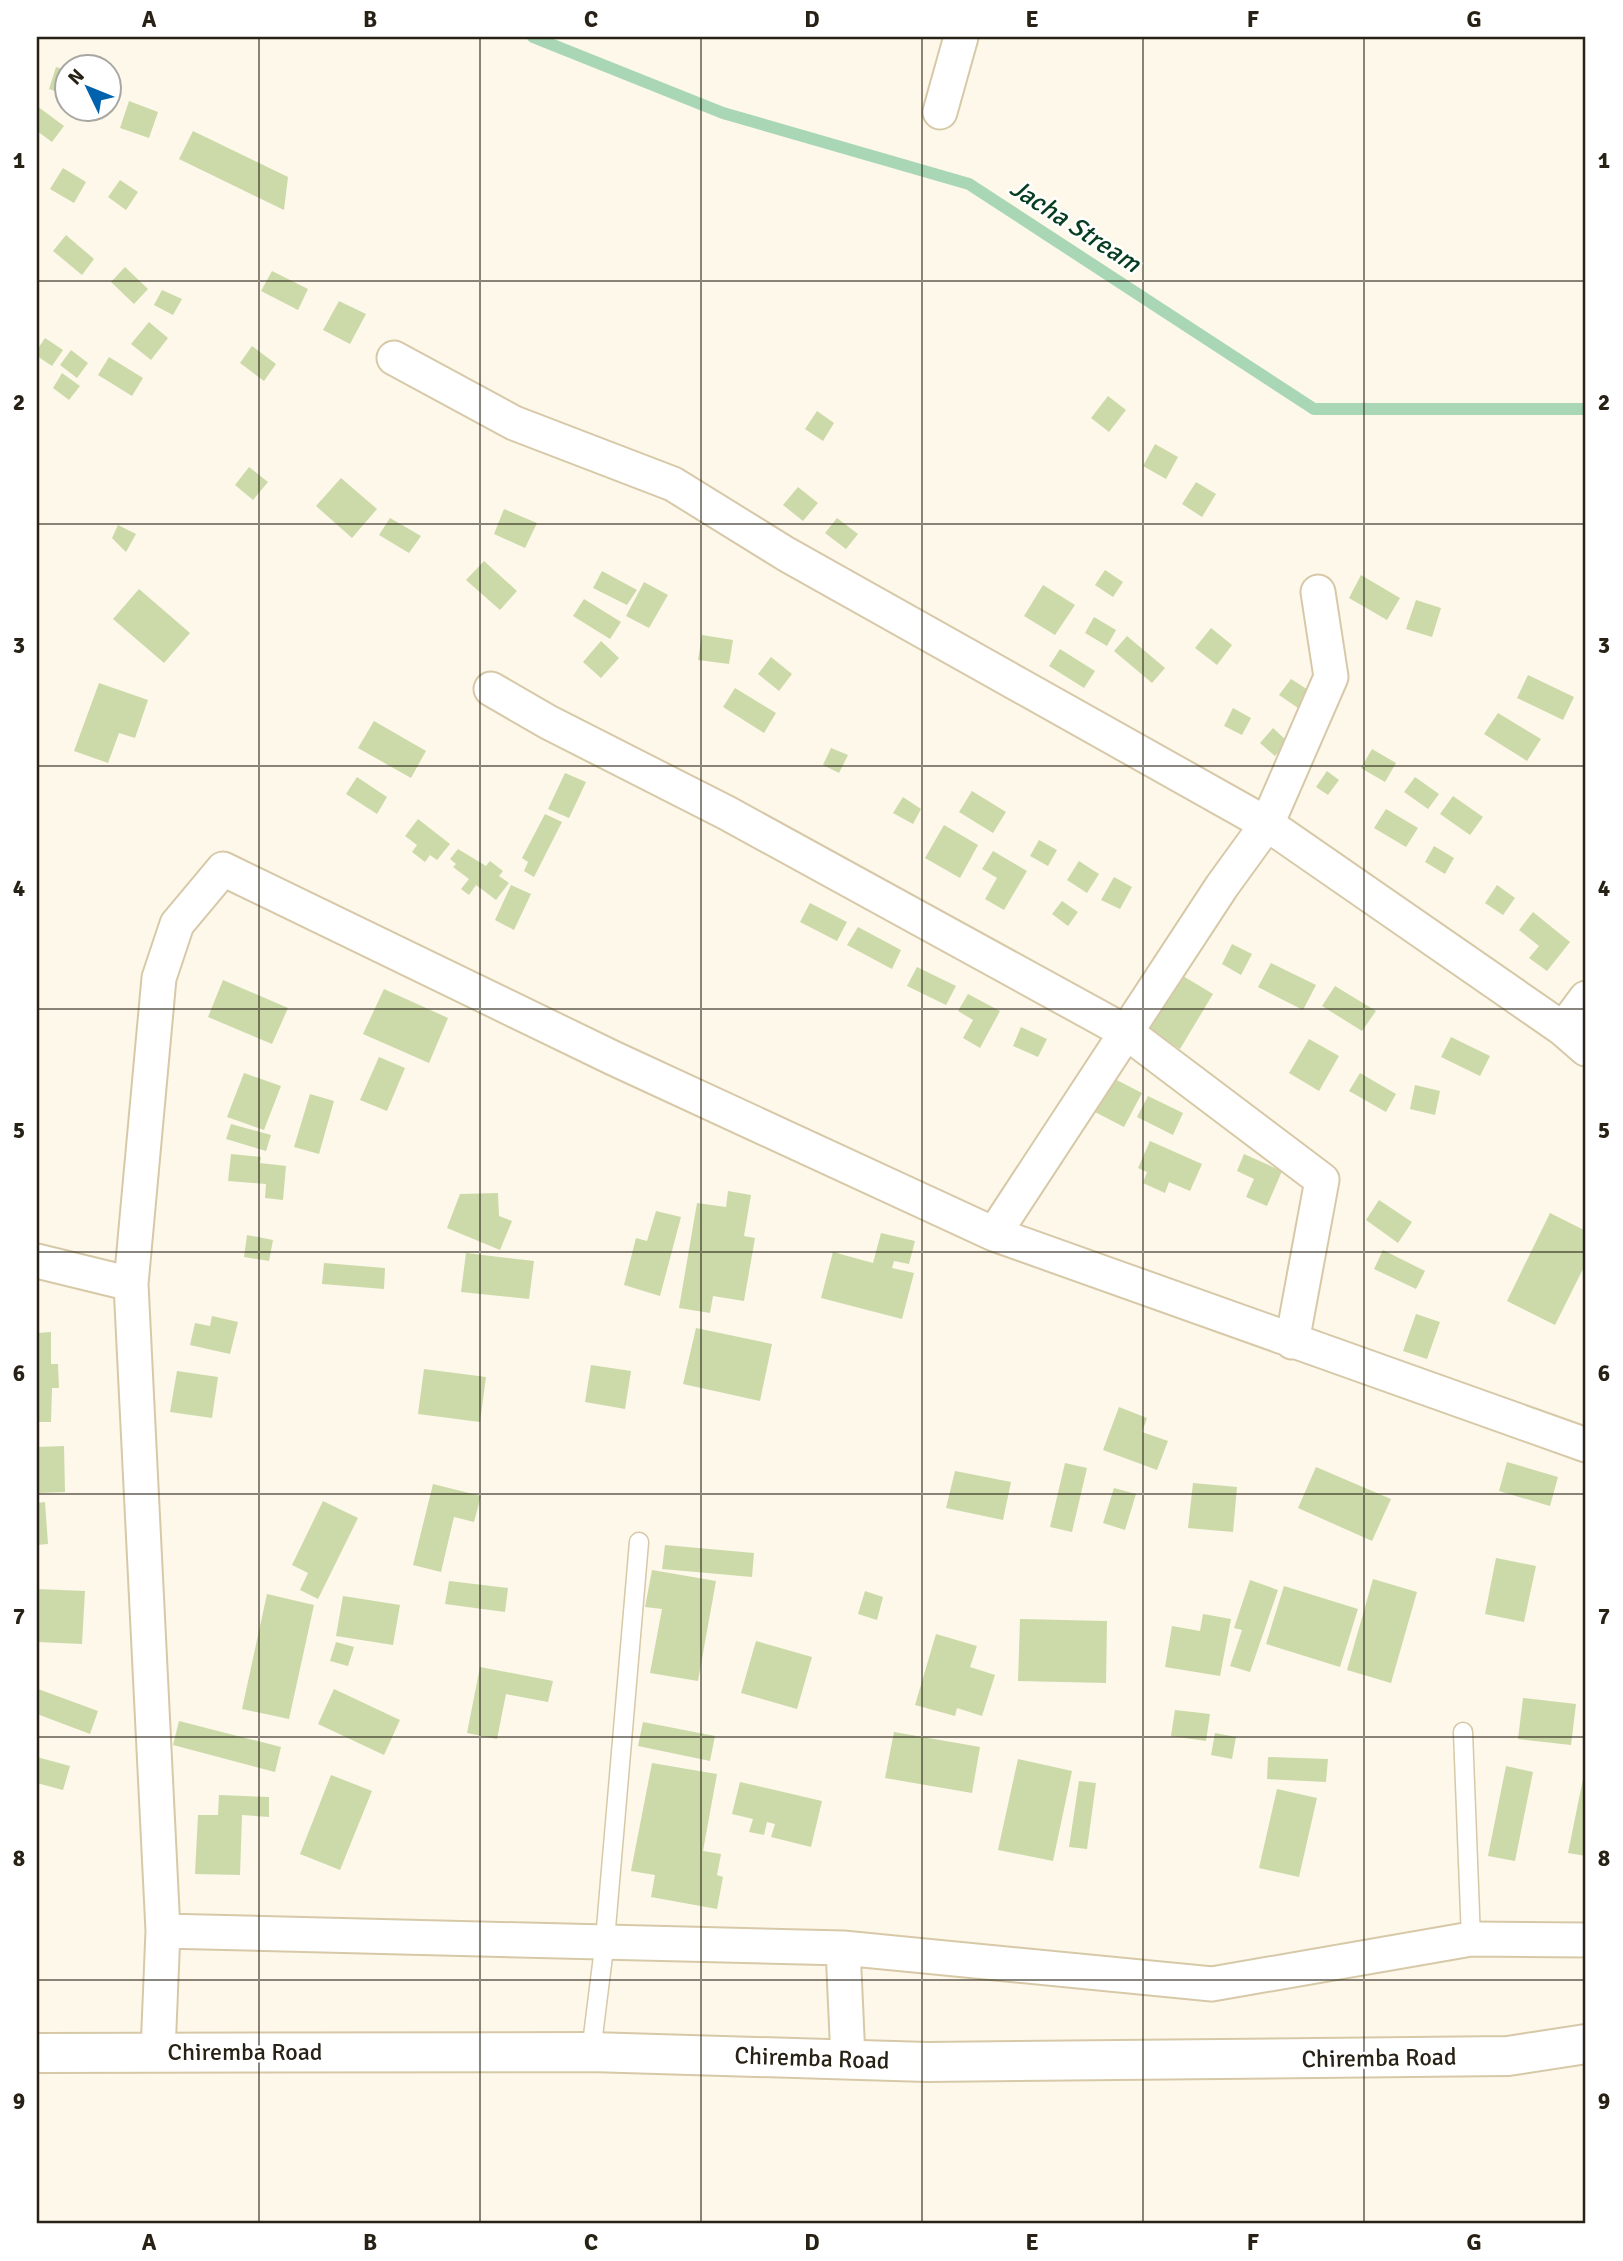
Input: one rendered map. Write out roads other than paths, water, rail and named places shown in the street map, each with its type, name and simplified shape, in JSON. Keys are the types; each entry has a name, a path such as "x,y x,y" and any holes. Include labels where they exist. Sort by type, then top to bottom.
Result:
{"main road":[{"name":"Chiremba Road","path":"37,2053 591,2052 927,2062 1508,2056 1586,2044"}],"street":[{"path":"940,112 961,37"},
{"path":"394,358 514,423 673,484 786,554 1267,824 1575,1039 1586,998"},
{"path":"995,1234 1126,1032 1267,824 1331,677 1318,592"},
{"path":"491,689 548,722 727,813 1126,1032 1322,1180 1292,1342"},
{"path":"158,2052 163,1931 131,1284 159,978 177,924 223,869 613,1058 995,1234 1586,1445"},
{"path":"37,1261 131,1284"},
{"path":"163,1931 844,1948 1212,1984 1471,1939 1586,1940"},
{"path":"844,1948 848,2059"}],"lane":[{"path":"591,2052 605,1940 639,1542"},
{"path":"1463,1732 1471,1939"}],"waterway":[{"name":"Jacha Stream","path":"533,37 723,113 969,184 1314,409 1586,409"}]}
